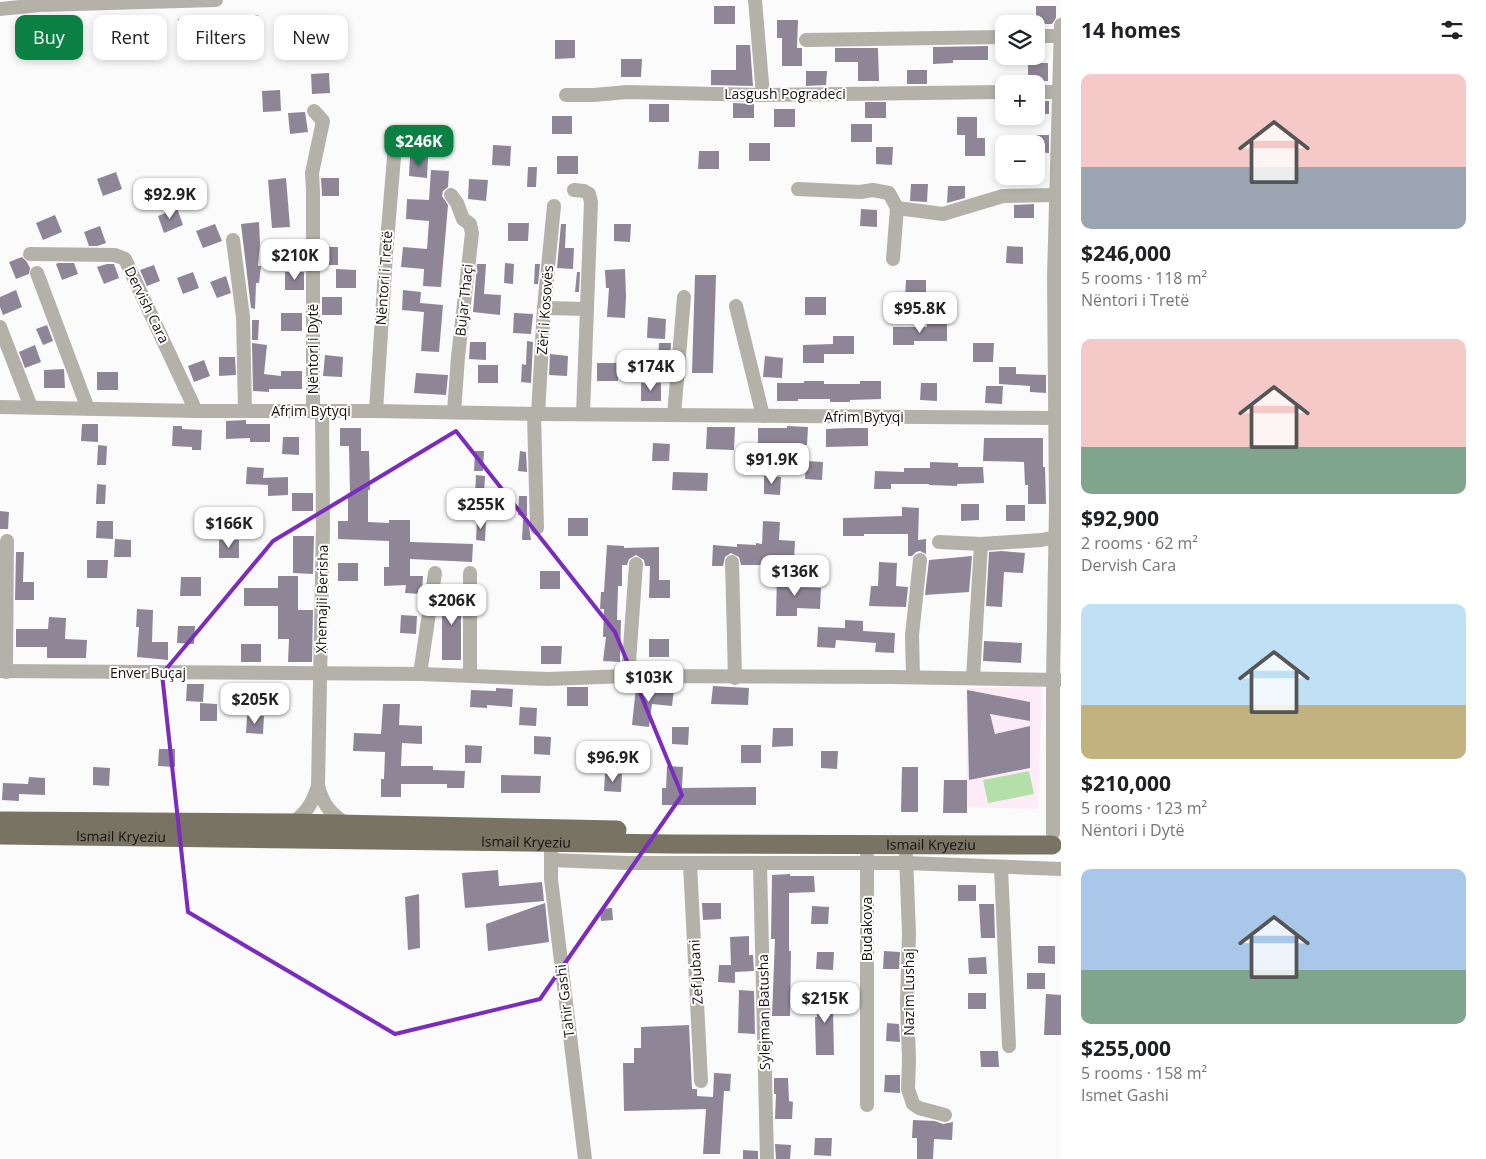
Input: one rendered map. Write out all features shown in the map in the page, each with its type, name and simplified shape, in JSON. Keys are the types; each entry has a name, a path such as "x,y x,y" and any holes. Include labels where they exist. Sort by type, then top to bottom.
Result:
{"main road":[{"name":"Ismail Kryeziu","path":"0,821 347,824 551,843 729,832 894,831 1056,838"},
{"name":"Ismail Kryeziu","path":"0,835 551,843 867,843 906,854 1056,838"}],"street":[{"path":"0,10 39,6 216,0"},
{"path":"755,0 763,95"},
{"path":"1056,838 1056,536 1058,507 1055,418 1058,396 1057,194 1061,25"},
{"path":"1045,36 1061,36"},
{"path":"806,40 995,37"},
{"name":"Lasgush Pogradeci","path":"566,95 627,92 763,95 995,92"},
{"path":"1045,92 1059,92"},
{"name":"Nëntori i Dytë","path":"314,111 323,121 312,173 314,191 318,412"},
{"name":"Nëntori i Tretë","path":"376,411 395,145"},
{"path":"798,189 860,192 873,190 890,193 897,208 893,259"},
{"path":"574,190 584,191 589,194 591,202 583,414"},
{"path":"897,208 943,214 1003,196 1057,194"},
{"name":"Bujar Thaçi","path":"451,195 457,203 463,219 470,224 472,232 454,412"},
{"name":"Zëri i Kosovës","path":"536,414 554,206"},
{"path":"233,240 243,318 245,410"},
{"name":"Dervish Cara","path":"30,254 115,255 124,259 196,410"},
{"path":"37,273 88,409"},
{"path":"674,415 684,297"},
{"path":"736,306 763,416"},
{"path":"544,308 587,310"},
{"path":"0,326 31,407"},
{"name":"Afrim Bytyqi","path":"0,407 318,412 1055,418"},
{"name":"Xhemajli Berisha","path":"293,823 304,814 314,799 318,786 320,674 318,412"},
{"path":"536,414 537,528"},
{"path":"939,542 981,544 1041,540 1056,536"},
{"name":"Enver Buçaj","path":"7,541 3,672 420,674 548,678 628,676 734,678 913,677 1057,680"},
{"path":"973,678 981,544"},
{"path":"913,677 912,635 920,560"},
{"path":"732,562 734,678"},
{"path":"628,676 636,564"},
{"path":"420,674 435,573"},
{"path":"470,573 470,676"},
{"name":"Xhemajli Berisha","path":"318,786 322,800 327,808 335,817 347,824"},
{"path":"551,843 627,863 867,864 906,854 1002,868 1061,869"},
{"name":"Tahir Gashi","path":"551,843 553,897 585,1159"},
{"name":"Budakova","path":"867,843 867,1105"},
{"name":"Nazim Lushaj","path":"906,854 909,933 907,1002 910,1059 908,1089 913,1104 919,1108 945,1116"},
{"name":"Zef Jubani","path":"690,864 701,1081"},
{"name":"Sylejman Batusha","path":"760,864 767,1159"},
{"path":"1002,868 1009,1046"}],"highlighted area":[{"path":"456,431 615,632 682,795 540,999 395,1034 188,912 162,674 273,541"}],"shaded area":[{"path":"1042,687 1038,809 967,807 966,688"}],"green space":[{"path":"1029,771 1034,794 988,803 983,780"}],"building":[{"path":"714,6 735,6 735,24 714,24"},
{"path":"1036,6 1056,6 1056,18 1052,24 1045,24 1045,15 1036,15"},
{"path":"777,20 798,20 797,48 802,48 802,66 782,66 782,38 777,38"},
{"path":"555,40 575,40 575,58 555,59"},
{"path":"736,45 750,45 753,86 711,85 711,70 736,70"},
{"path":"988,46 988,60 953,60 953,63 933,64 933,47"},
{"path":"835,48 878,48 879,81 858,81 858,62 835,62"},
{"path":"621,59 642,59 641,77 621,77"},
{"path":"1045,63 1048,63 1048,81 1045,81 1045,75 1028,75 1028,65 1045,65"},
{"path":"907,70 927,70 927,84 907,84"},
{"path":"806,71 827,71 826,85 806,86"},
{"path":"329,73 330,93 312,94 311,74"},
{"path":"280,90 281,111 263,112 262,91"},
{"path":"1045,101 1049,101 1049,114 1045,114"},
{"path":"865,102 886,102 886,118 865,118"},
{"path":"733,103 754,104 754,118 733,118"},
{"path":"649,104 669,104 669,122 649,122"},
{"path":"774,109 795,109 795,127 774,127"},
{"path":"305,112 308,132 290,134 288,113"},
{"path":"552,116 572,116 572,134 552,134"},
{"path":"957,117 977,117 977,138 985,138 985,156 965,156 965,135 957,135"},
{"path":"851,124 872,124 872,142 851,142"},
{"path":"1045,135 1049,135 1049,153 1045,153"},
{"path":"749,143 770,143 770,161 749,161"},
{"path":"493,145 511,146 510,166 492,165"},
{"path":"876,147 893,147 892,165 876,164"},
{"path":"699,151 719,151 719,169 698,169"},
{"path":"410,156 428,157 427,178 409,176"},
{"path":"557,156 578,156 578,174 557,174"},
{"path":"528,167 537,167 536,187 527,187"},
{"path":"431,170 449,171 448,187 443,191 442,196 448,205 441,287 423,286 424,269 401,267 403,247 427,249 429,221 406,219 407,199 429,200"},
{"path":"116,172 122,189 103,196 97,179"},
{"path":"286,178 290,227 272,228 268,180"},
{"path":"321,178 339,178 339,196 322,196"},
{"path":"469,179 488,180 486,201 468,199"},
{"path":"911,184 928,184 927,202 910,201"},
{"path":"948,186 965,186 965,198 947,203"},
{"path":"1034,204 1034,218 1014,218 1014,205"},
{"path":"177,208 183,225 164,233 158,216"},
{"path":"861,209 877,210 877,227 860,226"},
{"path":"55,215 62,232 43,240 36,223"},
{"path":"259,222 258,266 261,266 259,283 256,283 255,309 251,308 241,224"},
{"path":"508,223 529,223 528,241 508,241"},
{"path":"215,224 222,241 203,248 196,231"},
{"path":"561,224 566,224 565,248 574,248 573,269 557,268"},
{"path":"614,224 631,224 630,242 614,241"},
{"path":"100,226 106,243 89,246 84,232"},
{"path":"1007,246 1023,247 1023,264 1006,263"},
{"path":"322,247 338,247 338,265 322,265"},
{"path":"279,250 288,251 287,270 278,270"},
{"path":"22,257 30,268 29,274 16,279 9,262"},
{"path":"74,263 78,274 62,280 56,264"},
{"path":"505,263 514,264 513,284 504,283"},
{"path":"114,264 119,278 104,284 97,267"},
{"path":"477,264 486,264 484,294 501,295 500,315 473,312"},
{"path":"535,264 540,264 538,284 534,284"},
{"path":"154,265 160,281 147,286 140,270"},
{"path":"336,269 356,270 356,288 336,288"},
{"path":"625,269 625,318 607,317 609,288 606,288 605,270"},
{"path":"193,272 199,288 183,294 177,278"},
{"path":"285,272 304,272 304,290 285,290"},
{"path":"577,272 580,272 579,292 575,292"},
{"path":"695,275 716,275 713,373 692,373"},
{"path":"226,276 231,293 217,298 210,282"},
{"path":"906,280 926,280 926,298 905,298"},
{"path":"16,290 22,307 3,315 0,307 0,297"},
{"path":"403,290 421,292 420,303 443,305 439,352 421,351 424,312 402,310"},
{"path":"322,297 342,297 342,315 322,315"},
{"path":"805,297 826,297 826,315 805,315"},
{"path":"281,313 302,313 302,331 281,331"},
{"path":"514,313 533,314 531,334 513,333"},
{"path":"648,317 666,319 665,339 647,338"},
{"path":"252,320 259,320 258,340 252,340"},
{"path":"927,323 947,323 947,341 914,341 914,345 893,345 893,327 927,327"},
{"path":"47,325 53,341 43,345 36,329"},
{"path":"833,336 854,336 854,354 824,354 824,363 803,363 803,345 833,344"},
{"path":"527,341 533,342 531,383 521,382 522,364 526,365"},
{"path":"470,342 486,342 486,360 469,359"},
{"path":"252,343 267,345 264,374 281,376 281,371 302,371 302,389 269,389 269,392 253,391"},
{"path":"659,343 671,343 670,364 658,363"},
{"path":"973,343 994,343 993,362 973,362"},
{"path":"35,345 41,362 25,368 19,352"},
{"path":"550,354 568,356 567,376 549,375"},
{"path":"325,355 343,357 342,377 323,376"},
{"path":"765,356 783,358 782,378 763,377"},
{"path":"219,357 235,357 236,375 219,376"},
{"path":"204,360 210,376 194,382 188,366"},
{"path":"597,363 618,363 618,381 597,381"},
{"path":"478,365 498,365 498,383 478,383"},
{"path":"999,367 1016,367 1016,374 1046,375 1046,393 1030,392 1030,386 999,384"},
{"path":"64,369 65,388 44,388 44,370"},
{"path":"97,372 118,372 118,390 97,390"},
{"path":"416,373 448,375 446,395 414,393"},
{"path":"804,381 824,381 824,384 860,384 860,381 881,381 881,399 850,400 850,402 830,402 830,399 777,401 777,383 804,383"},
{"path":"641,383 661,383 661,401 641,401"},
{"path":"921,383 937,383 937,401 920,400"},
{"path":"986,386 1003,386 1002,404 985,403"},
{"path":"246,420 246,424 270,424 270,442 250,442 250,438 226,439 226,421"},
{"path":"82,424 98,424 98,442 81,441"},
{"path":"173,426 182,426 182,429 202,430 201,450 192,450 192,447 172,446"},
{"path":"787,426 808,427 807,445 758,446 758,428 787,428"},
{"path":"707,427 735,427 734,450 706,449"},
{"path":"340,428 361,428 361,451 369,451 370,490 368,490 368,522 389,523 389,520 410,520 410,542 473,544 472,562 410,559 410,576 423,576 422,594 405,593 406,585 384,586 384,567 389,567 389,541 338,539 338,521 348,521 348,493 350,493 349,446 340,446"},
{"path":"868,428 868,446 826,447 826,429"},
{"path":"283,437 299,437 299,455 282,454"},
{"path":"984,438 1043,438 1046,504 1028,504 1028,485 1025,485 1024,462 983,461"},
{"path":"653,443 670,444 669,461 652,461"},
{"path":"98,445 107,446 106,465 97,465"},
{"path":"475,451 484,451 483,471 474,471"},
{"path":"520,451 526,452 527,472 518,471"},
{"path":"806,461 823,462 822,480 805,479"},
{"path":"930,462 958,463 958,467 983,467 984,483 957,484 957,486 891,484 891,489 874,489 875,471 904,472 904,468 930,468"},
{"path":"247,467 264,468 263,478 288,477 288,495 268,496 268,485 246,484"},
{"path":"673,472 708,473 707,491 672,490"},
{"path":"476,475 485,476 484,495 475,495"},
{"path":"764,476 781,477 780,495 764,494"},
{"path":"97,484 106,485 105,504 96,504"},
{"path":"292,493 313,493 313,511 292,511"},
{"path":"519,496 527,496 527,516 518,515"},
{"path":"476,498 486,498 484,518 475,518"},
{"path":"961,504 979,504 979,520 961,521"},
{"path":"1006,505 1025,505 1025,521 1006,521"},
{"path":"902,507 919,508 918,540 926,539 926,554 920,551 912,556 908,556 908,534 843,536 843,518 902,516"},
{"path":"0,511 9,512 8,529 0,529"},
{"path":"568,518 588,518 588,536 568,536"},
{"path":"477,520 486,521 485,541 476,540"},
{"path":"523,520 528,520 531,540 522,540"},
{"path":"97,521 113,521 113,539 96,538"},
{"path":"763,521 780,522 779,540 795,541 794,561 773,560 773,565 741,565 739,557 731,553 725,557 723,566 712,566 713,545 737,547 737,544 762,544"},
{"path":"293,536 314,536 313,574 293,573"},
{"path":"115,539 131,540 131,557 114,557"},
{"path":"219,540 239,540 239,558 219,558"},
{"path":"607,545 624,546 624,548 659,547 659,580 670,580 670,598 649,598 650,566 645,566 644,560 636,555 629,559 627,565 622,565 622,586 618,586 617,620 621,620 620,662 603,661 606,637 603,637 604,609 600,609 601,592 604,592"},
{"path":"16,552 24,552 23,582 34,582 34,600 15,600"},
{"path":"989,552 1025,553 1023,573 1004,572 1002,607 986,606"},
{"path":"972,556 969,592 925,595 929,560"},
{"path":"87,560 108,560 107,578 87,578"},
{"path":"879,562 897,563 896,586 908,587 906,607 869,606 871,586 878,586"},
{"path":"338,563 358,563 358,581 338,581"},
{"path":"540,571 560,571 560,589 540,589"},
{"path":"278,576 298,576 298,610 313,610 312,662 288,662 289,639 278,639 278,606 244,606 244,588 278,588"},
{"path":"181,577 201,577 201,596 180,596"},
{"path":"777,577 797,577 797,587 821,588 820,609 797,608 797,616 776,616"},
{"path":"442,593 461,593 461,660 442,660"},
{"path":"137,609 153,610 152,642 168,642 168,660 137,657 139,627 136,627"},
{"path":"401,615 417,616 416,634 400,633"},
{"path":"49,617 66,618 65,639 87,640 86,658 47,658 47,647 16,647 16,629 48,629"},
{"path":"845,620 863,621 863,631 895,633 894,653 875,652 876,643 836,640 835,648 817,647 818,627 845,628"},
{"path":"178,626 195,626 194,644 177,643"},
{"path":"649,639 669,639 669,657 649,657"},
{"path":"984,641 1022,643 1021,663 983,661"},
{"path":"241,644 261,644 261,662 241,662"},
{"path":"541,646 562,646 561,664 541,664"},
{"path":"187,684 204,684 203,702 186,701"},
{"path":"713,686 749,688 748,705 711,704"},
{"path":"567,687 588,687 588,706 567,706"},
{"path":"636,687 674,689 672,706 652,704 649,727 632,725"},
{"path":"496,688 513,689 512,707 487,705 487,708 470,707 471,690 496,691"},
{"path":"967,690 1030,702 1030,721 990,714 995,734 1030,726 1030,768 969,780"},
{"path":"200,703 217,704 217,721 200,721"},
{"path":"383,704 400,704 399,725 422,726 422,744 402,743 401,766 433,766 433,770 465,771 464,788 447,788 447,784 401,784 401,797 381,797 381,779 384,779 385,752 353,751 354,733 381,734"},
{"path":"520,707 537,708 536,726 519,725"},
{"path":"247,716 264,716 263,734 246,733"},
{"path":"672,727 689,727 688,745 672,744"},
{"path":"773,728 793,728 793,746 772,747"},
{"path":"534,736 551,737 550,755 534,754"},
{"path":"465,745 482,746 481,763 465,763"},
{"path":"579,745 596,746 594,764 577,762"},
{"path":"741,745 761,745 761,763 741,763"},
{"path":"159,749 175,749 175,767 158,766"},
{"path":"821,751 838,751 837,769 821,768"},
{"path":"667,766 683,767 682,788 756,787 756,805 662,805 662,788 666,788"},
{"path":"93,767 110,768 109,786 93,785"},
{"path":"902,767 918,767 918,812 901,812"},
{"path":"605,774 622,774 621,792 604,791"},
{"path":"501,775 541,776 540,793 501,793"},
{"path":"29,777 45,778 45,795 19,794 19,801 2,800 3,783 28,784"},
{"path":"944,780 967,780 967,813 943,813"},
{"path":"498,870 499,886 542,882 544,901 465,908 462,873"},
{"path":"790,874 790,876 814,876 815,892 789,893 789,951 791,951 790,1016 772,1016 775,939 771,939 772,875"},
{"path":"958,885 976,885 976,901 958,901"},
{"path":"419,894 420,948 408,950 405,897"},
{"path":"545,903 549,942 488,951 486,924"},
{"path":"702,903 721,903 721,919 703,920"},
{"path":"979,904 994,904 995,938 981,938"},
{"path":"812,906 829,907 828,924 811,924"},
{"path":"612,908 613,920 601,921 600,909"},
{"path":"749,936 749,955 753,955 754,971 735,972 735,983 718,982 719,965 731,965 730,937"},
{"path":"1038,946 1055,946 1055,964 1038,963"},
{"path":"884,951 900,952 899,969 883,969"},
{"path":"817,952 834,952 833,970 816,969"},
{"path":"986,957 987,974 969,974 968,958"},
{"path":"1027,973 1045,973 1045,989 1027,989"},
{"path":"739,990 754,991 755,1034 738,1033"},
{"path":"816,993 834,993 834,1055 816,1055"},
{"path":"968,993 986,993 986,1009 968,1009"},
{"path":"1046,994 1061,995 1061,1035 1044,1035"},
{"path":"887,1023 899,1024 900,1042 886,1041"},
{"path":"689,1025 692,1089 697,1089 697,1096 713,1097 714,1073 731,1074 730,1091 724,1091 720,1154 703,1154 706,1109 624,1111 623,1063 634,1063 634,1048 641,1048 641,1027"},
{"path":"980,1051 998,1051 999,1067 981,1067"},
{"path":"885,1075 900,1075 900,1093 884,1092"},
{"path":"774,1078 788,1078 789,1101 793,1102 792,1119 775,1119 776,1094 774,1094"},
{"path":"913,1120 935,1121 943,1124 953,1122 952,1140 934,1139 933,1159 917,1159 917,1138 912,1138"},
{"path":"815,1138 832,1138 831,1156 814,1155"},
{"path":"775,1144 791,1145 790,1159 776,1159"},
{"path":"743,1150 758,1151 758,1159 743,1159"}]}
